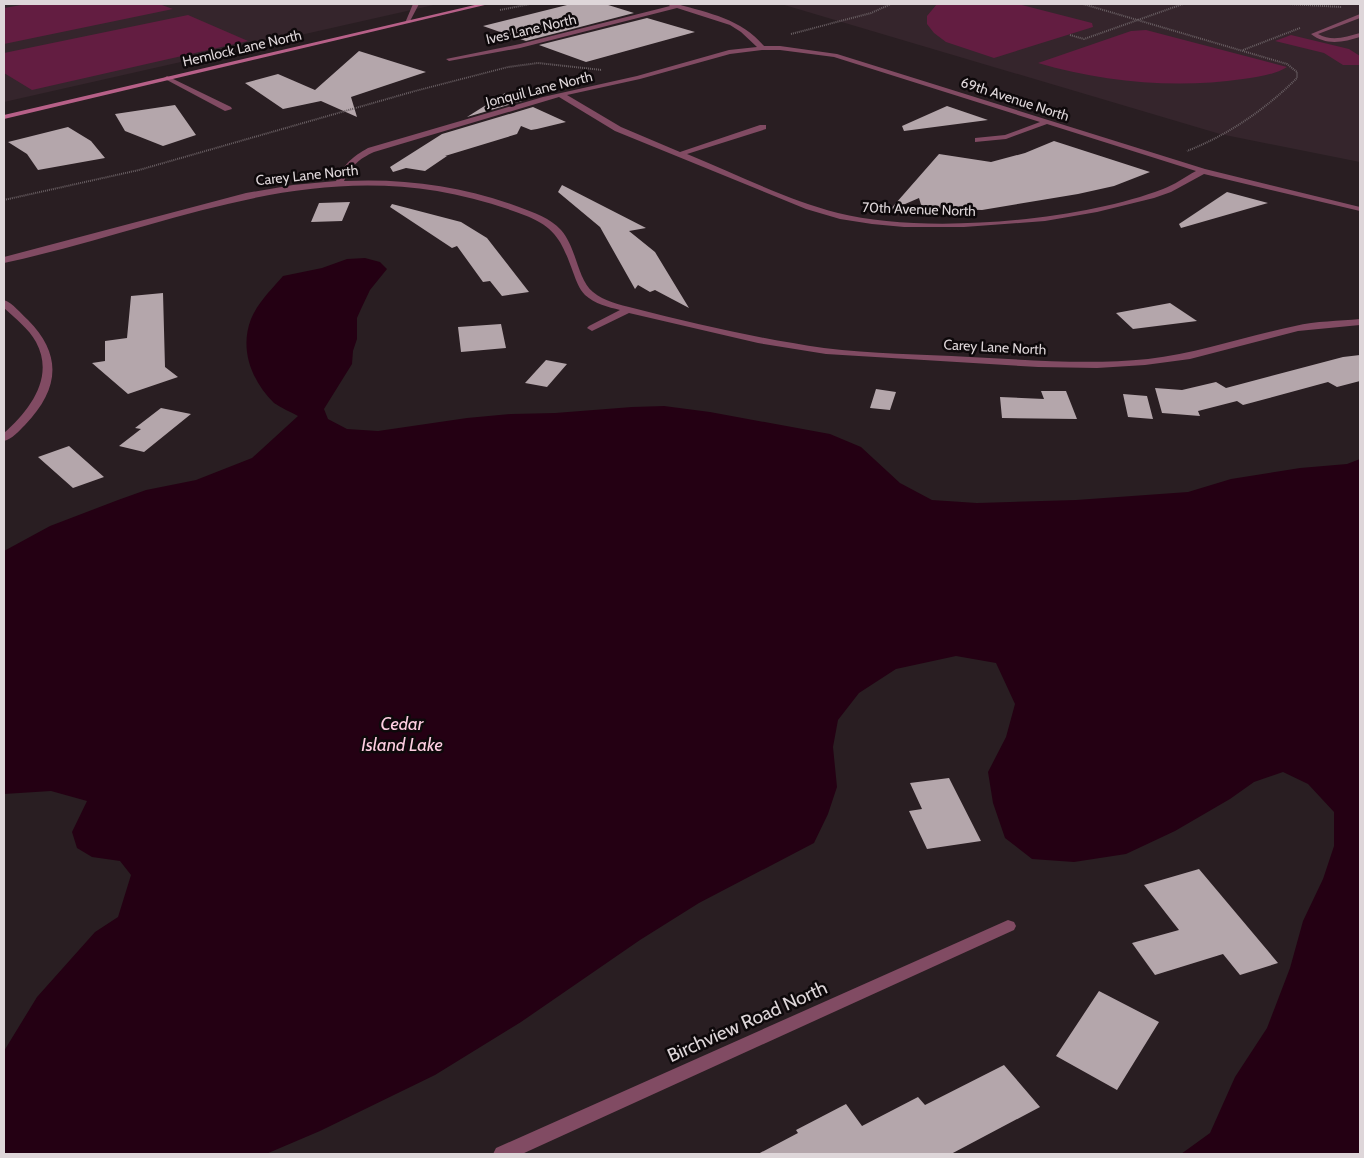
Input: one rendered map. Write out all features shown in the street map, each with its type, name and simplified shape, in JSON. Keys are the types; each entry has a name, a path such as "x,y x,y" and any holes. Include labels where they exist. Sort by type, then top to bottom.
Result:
{"main road":[{"name":"Hemlock Lane North","path":"4,117 486,4"}],"street":[{"path":"674,5 736,25 750,34 760,45"},
{"name":"Ives Lane North","path":"449,58 520,46 674,5"},
{"name":"Jonquil Lane North","path":"339,183 348,165 357,157 371,150 561,95 628,80 721,53 760,45"},
{"name":"69th Avenue North","path":"760,45 835,55 1203,171 1360,209"},
{"path":"167,78 228,109"},
{"name":"70th Avenue North","path":"561,95 606,123 833,216 880,224 997,225 1062,217 1151,196 1168,190 1203,171"},
{"path":"978,140 1006,137 1046,122"},
{"path":"680,154 763,127"},
{"name":"Carey Lane North","path":"4,260 259,193 339,183 395,184 456,191 534,215 552,225 564,237 585,289 600,300 628,310 758,340 826,351 1028,363 1087,365 1145,362 1190,356 1298,328 1360,322"},
{"path":"4,303 36,335 42,344 46,353 48,372 44,389 37,404 21,423 4,438"},
{"path":"592,328 628,310"},
{"name":"Birchview Road North","path":"503,1154 1008,926"}],"lane":[{"path":"407,22 416,4"},
{"path":"1360,16 1314,34 1317,37 1343,42 1360,34"}],"path":[{"path":"760,45 777,38 871,13 890,4"},
{"path":"1083,4 1287,64 1297,72 1297,78 1288,87 1239,125 1210,142 1167,160"},
{"path":"1070,35 1084,39 1183,4"},
{"path":"1288,4 1347,6"},
{"path":"4,200 139,170 415,91 508,67 538,64 605,71"}],"shaded area":[{"path":"4,4 438,4 4,102"},
{"path":"27,4 159,4 173,9 4,44 4,8"},
{"path":"781,4 1360,4 1360,162 1220,134"},
{"path":"937,4 1018,4 1092,23 1093,27 994,58 946,42 934,33 927,24 927,16"},
{"path":"188,15 248,41 32,90 4,73 4,53"},
{"path":"1146,30 1287,67 1271,74 1243,79 1217,82 1165,83 1113,79 1063,70 1038,63 1131,31"},
{"path":"1291,35 1349,49 1360,56 1360,65 1343,65 1324,53 1275,41"}],"water":[{"name":"Cedar Island Lake","path":"365,258 380,262 387,269 370,290 361,309 357,318 357,339 353,351 352,364 324,409 328,419 347,429 378,431 467,418 511,414 664,406 710,412 830,434 861,447 900,483 932,500 977,503 1076,500 1188,492 1231,479 1300,468 1347,464 1360,459 1360,1154 1181,1154 1210,1133 1235,1077 1267,1028 1290,968 1303,921 1323,879 1334,846 1334,812 1308,784 1283,772 1254,782 1230,799 1175,831 1126,854 1074,862 1032,859 1005,838 993,803 988,772 1006,737 1015,704 996,663 956,656 896,669 859,693 838,720 833,747 837,787 828,814 814,843 699,903 640,940 521,1022 435,1075 320,1131 266,1154 4,1154 4,1051 37,997 95,932 118,917 131,875 120,861 92,857 77,848 72,832 87,801 51,791 4,794 4,551 50,526 118,500 146,490 196,480 252,458 298,416 274,403 259,385 254,375 247,353 246,342 251,319 257,307 283,276 322,268 347,259"}],"building":[{"path":"571,4 605,4 634,13 526,41 483,26"},
{"path":"647,18 695,32 586,62 539,45"},
{"path":"359,51 426,72 351,97 357,117 321,101 283,109 245,83 278,74 315,90"},
{"path":"505,93 522,101 467,117"},
{"path":"175,105 196,135 163,146 125,131 115,114"},
{"path":"947,106 988,120 904,131 902,126"},
{"path":"533,107 566,122 531,130 521,126 517,134 445,156 447,156 425,171 406,168 393,172 390,167 442,134"},
{"path":"68,127 91,141 105,158 38,170 27,154 8,142"},
{"path":"1054,141 1150,172 1114,186 982,210 922,208 919,198 889,211 939,154 991,162 1025,153"},
{"path":"562,185 646,228 629,231 655,252 689,308 655,290 650,292 638,285 635,289 600,227 558,192"},
{"path":"1227,192 1268,203 1181,228 1179,224"},
{"path":"350,202 342,221 311,222 319,203"},
{"path":"392,204 461,222 487,238 529,292 502,296 490,281 483,282 457,246 452,248 390,207"},
{"path":"163,293 165,367 178,377 128,394 92,363 105,361 105,341 127,338 131,296"},
{"path":"1170,303 1197,321 1133,329 1116,313"},
{"path":"501,324 506,348 461,352 458,327"},
{"path":"1360,355 1360,381 1337,387 1328,382 1243,405 1237,401 1198,411 1200,416 1162,413 1155,388 1182,390 1216,382 1226,388 1343,357"},
{"path":"546,360 567,364 547,387 525,383"},
{"path":"876,389 896,392 890,410 870,408"},
{"path":"1041,391 1066,391 1077,419 1002,418 1000,397 1044,399"},
{"path":"1123,394 1147,396 1153,419 1128,417"},
{"path":"161,408 191,414 144,452 119,446 141,429 135,428"},
{"path":"69,446 104,477 73,488 38,457"},
{"path":"949,778 981,841 927,849 909,811 922,809 910,783"},
{"path":"1199,869 1278,963 1240,975 1223,954 1155,975 1132,943 1179,930 1144,885"},
{"path":"1099,991 1159,1022 1117,1090 1056,1056"},
{"path":"1004,1065 1040,1107 951,1154 758,1154 798,1133 796,1130 846,1104 862,1126 918,1097 925,1105"}]}
